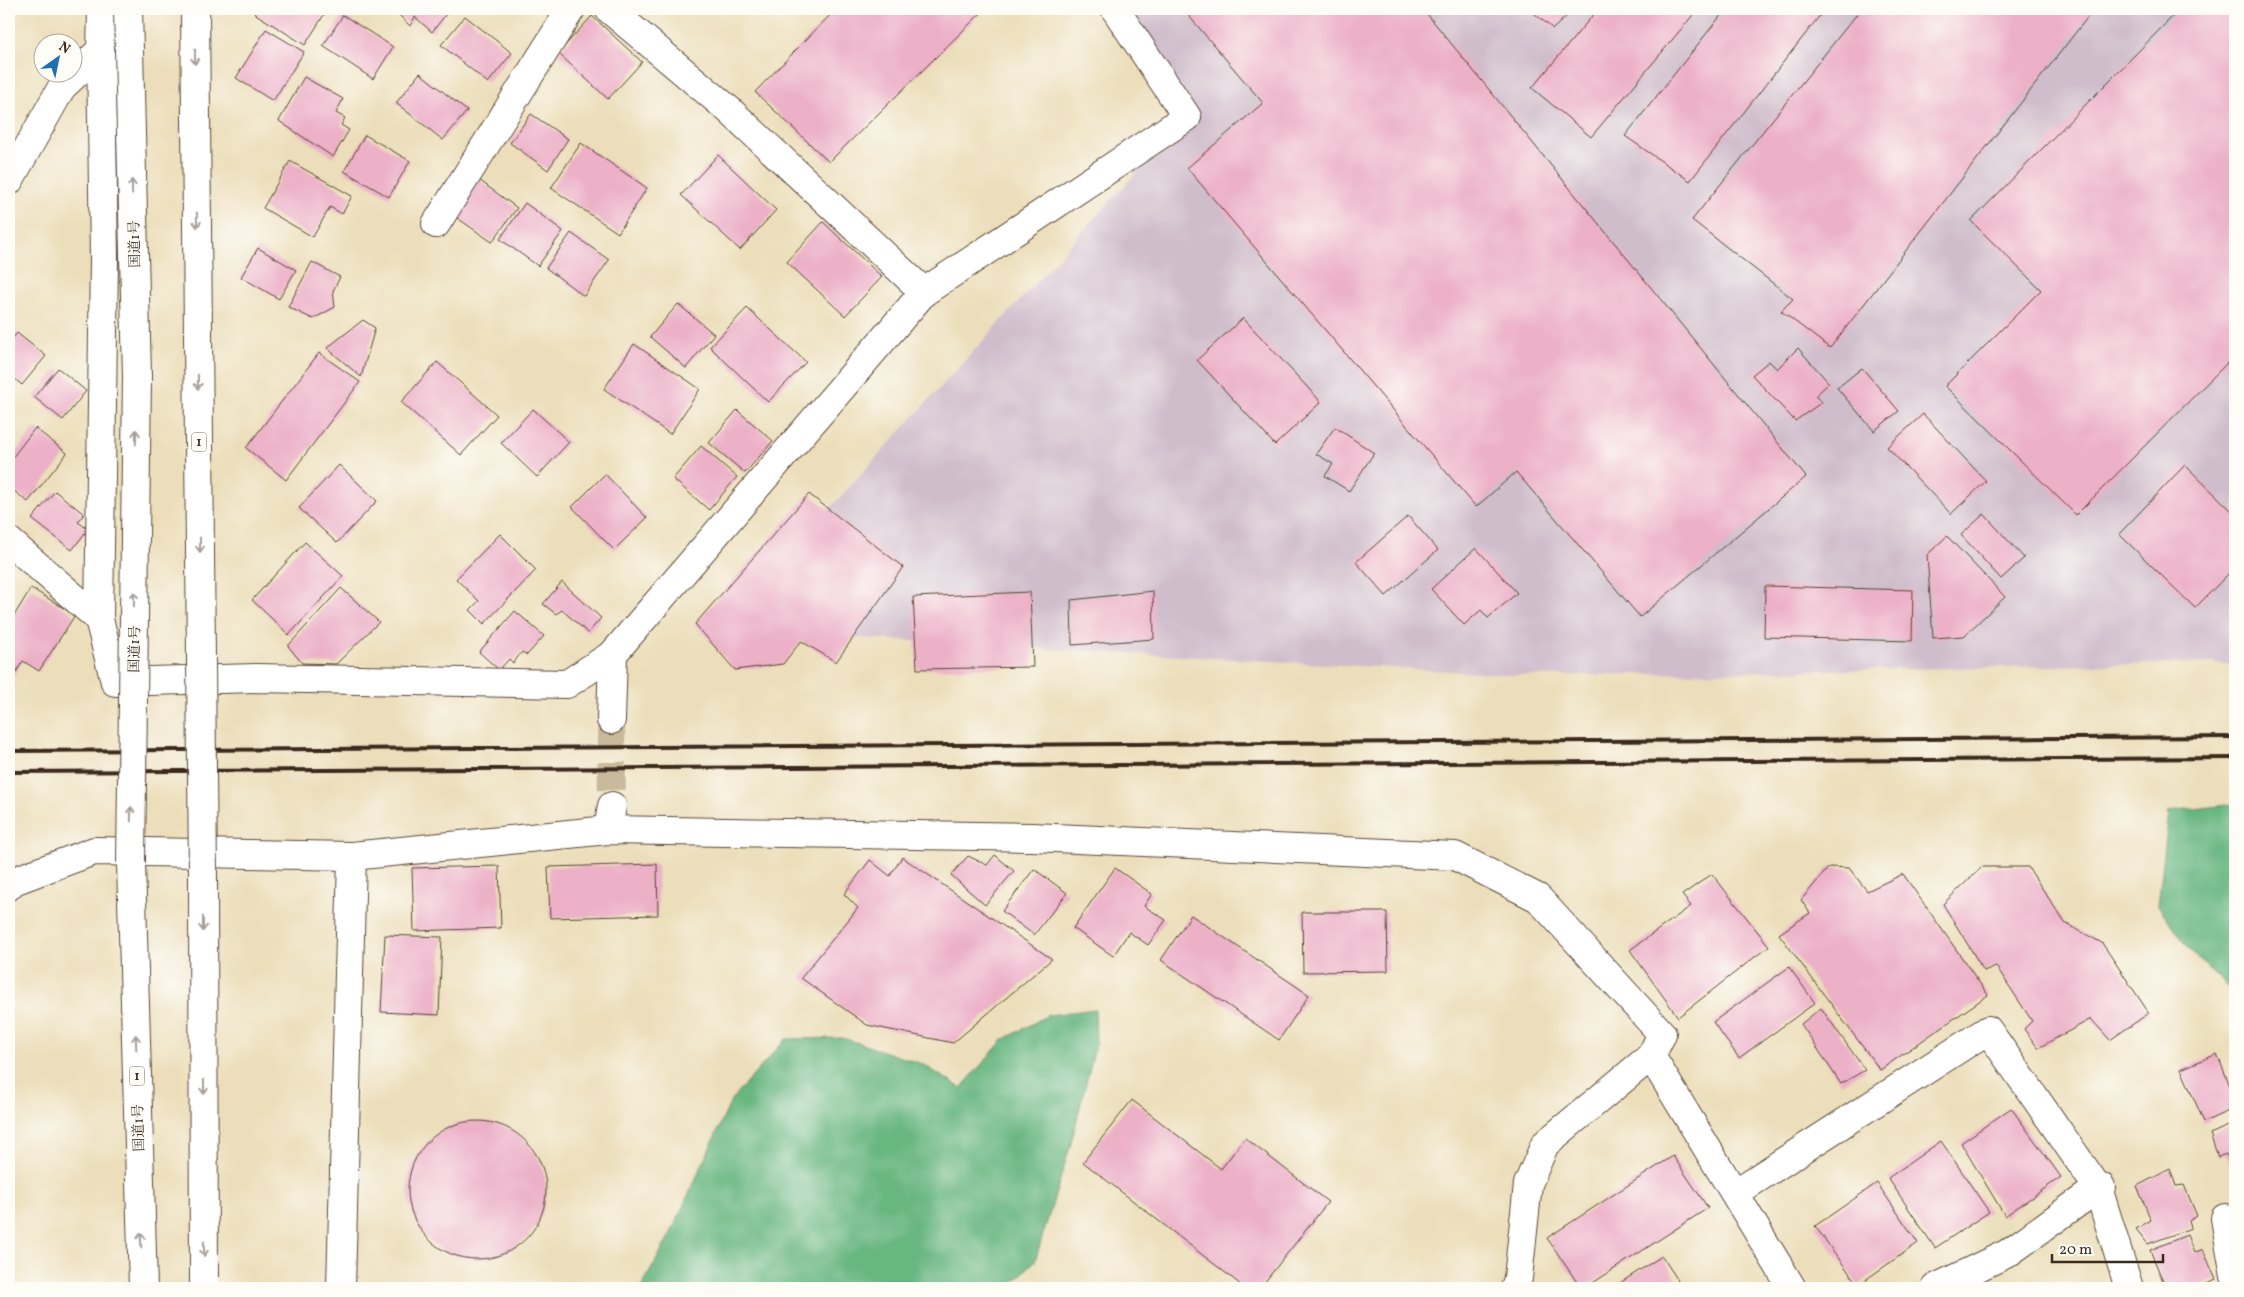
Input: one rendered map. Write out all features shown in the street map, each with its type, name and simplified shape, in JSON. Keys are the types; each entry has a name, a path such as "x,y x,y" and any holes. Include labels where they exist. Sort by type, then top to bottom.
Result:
{"main road":[{"path":"102,9 104,260 99,619 115,682 256,678 567,684 613,654 924,292 1187,117 1115,9"},
{"name":"国道1号","path":"128,9 137,376 131,863 143,1288"},
{"name":"1","path":"195,9 203,876 204,1288"},
{"path":"436,224 571,9"},
{"path":"609,9 729,110 924,292"},
{"path":"9,181 62,88 101,50"},
{"path":"9,541 99,619"},
{"path":"611,720 613,654"},
{"path":"9,886 11,882 94,850 352,856 610,818 1455,856 1538,898 1662,1034 1651,1056 1545,1144 1528,1184 1518,1278 1515,1288"},
{"path":"341,1288 352,856"},
{"path":"1734,1193 1988,1030 2099,1187 2130,1288"},
{"path":"1651,1056 1792,1288"},
{"path":"1935,1288 2008,1253 2099,1187"},
{"path":"2225,1218 2235,1276"}],"shaded area":[{"path":"1115,9 2235,9 2235,665 2213,663 1536,676 719,630 1187,117"}],"green space":[{"path":"2235,804 2235,992 2188,949 2158,905 2169,812"},
{"path":"1095,1009 1096,1043 1070,1147 1035,1261 1008,1288 641,1288 671,1233 732,1099 786,1039 843,1038 922,1064 961,1088 1003,1040 1048,1015"}],"building":[{"path":"256,9 319,9 325,13 305,45 254,13"},
{"path":"393,9 450,9 432,32 415,17 410,26"},
{"path":"836,9 985,9 829,162 755,92"},
{"path":"1183,9 1423,9 1806,477 1640,617 1516,472 1476,507 1187,168 1263,103"},
{"path":"1529,9 1574,9 1553,29"},
{"path":"1598,9 1698,9 1591,137 1532,88"},
{"path":"1726,9 1825,9 1690,181 1625,136"},
{"path":"1861,9 2094,9 1830,348 1781,311 1793,299 1692,220"},
{"path":"2180,9 2235,9 2235,355 2076,515 1945,386 2041,290 1971,221"},
{"path":"343,15 393,47 373,79 323,46"},
{"path":"465,16 512,53 488,83 441,45"},
{"path":"592,16 642,62 608,99 558,53"},
{"path":"266,29 304,52 273,101 236,78"},
{"path":"420,73 467,111 443,140 396,103"},
{"path":"304,77 343,99 336,113 345,118 341,125 349,130 333,157 279,121"},
{"path":"531,114 568,139 548,170 510,143"},
{"path":"365,135 410,161 389,197 344,171"},
{"path":"581,143 647,188 618,233 551,188"},
{"path":"718,155 776,210 740,250 681,195"},
{"path":"290,161 352,196 342,214 330,207 313,237 263,208"},
{"path":"479,180 517,208 492,242 453,215"},
{"path":"525,203 563,231 538,266 500,239"},
{"path":"823,222 882,277 845,316 787,262"},
{"path":"571,233 609,260 584,296 546,268"},
{"path":"258,248 296,270 279,299 241,277"},
{"path":"312,262 340,277 333,291 335,307 313,319 288,307"},
{"path":"678,304 714,334 686,368 650,337"},
{"path":"747,308 806,362 768,402 710,347"},
{"path":"1243,318 1321,402 1275,445 1197,360"},
{"path":"363,320 375,328 361,377 327,348"},
{"path":"17,333 46,356 22,385 9,374 9,343"},
{"path":"634,344 700,389 670,434 604,389"},
{"path":"1798,348 1829,383 1815,396 1822,402 1795,421 1752,375 1769,361 1777,369"},
{"path":"319,353 360,382 286,480 246,448"},
{"path":"437,362 497,415 461,455 401,402"},
{"path":"58,368 86,391 63,420 34,397"},
{"path":"1862,368 1899,411 1874,431 1837,388"},
{"path":"533,409 569,442 537,477 501,443"},
{"path":"737,410 773,441 745,473 709,443"},
{"path":"1923,414 1986,481 1951,514 1887,447"},
{"path":"1335,427 1374,453 1349,491 1325,476 1333,464 1316,454"},
{"path":"35,428 67,453 28,502 9,487 9,462"},
{"path":"701,446 737,477 709,510 673,479"},
{"path":"339,465 377,501 337,543 299,508"},
{"path":"2185,465 2235,514 2235,567 2195,608 2119,534"},
{"path":"605,474 647,518 614,550 572,507"},
{"path":"55,491 84,514 78,522 88,529 72,550 32,519"},
{"path":"809,494 903,567 836,662 801,641 783,664 735,670 695,624"},
{"path":"1984,514 2024,558 2001,579 1961,535"},
{"path":"1408,516 1438,550 1386,596 1356,562"},
{"path":"500,534 536,570 484,624 470,610 479,601 456,579"},
{"path":"1947,536 2005,597 1964,636 1933,638 1927,555"},
{"path":"305,542 343,576 289,635 252,600"},
{"path":"1476,548 1517,593 1488,618 1481,610 1464,625 1431,589"},
{"path":"562,582 601,618 588,633 562,610 556,614 543,604"},
{"path":"1765,586 1913,590 1912,641 1764,637"},
{"path":"31,588 75,615 39,671 23,661 15,674 9,670 9,624"},
{"path":"341,588 379,622 336,664 302,663 288,646"},
{"path":"1153,591 1154,639 1072,645 1071,600"},
{"path":"1030,592 1033,667 917,669 913,597"},
{"path":"515,611 544,636 527,655 522,652 513,663 509,659 499,670 479,652"},
{"path":"995,855 1014,871 985,905 951,875 968,856 987,865"},
{"path":"902,857 1052,959 953,1043 867,1025 801,978 858,908 844,894 870,860 890,876"},
{"path":"657,864 658,915 550,918 548,867"},
{"path":"499,866 501,928 414,931 412,868"},
{"path":"1829,867 1849,868 1867,891 1903,874 1988,995 1880,1070 1779,934 1810,913 1801,900"},
{"path":"1982,867 2028,867 2065,923 2102,943 2149,1013 2110,1040 2091,1019 2038,1048 2024,1029 2032,1021 1996,966 1984,971 1943,904"},
{"path":"1115,868 1152,894 1144,906 1166,920 1148,945 1129,932 1113,956 1073,928"},
{"path":"1034,869 1067,893 1034,935 1002,911"},
{"path":"1712,874 1769,946 1678,1017 1630,950 1691,906 1682,895"},
{"path":"1302,912 1387,912 1388,971 1303,972"},
{"path":"1191,915 1309,995 1279,1040 1161,960"},
{"path":"385,935 442,937 439,1015 381,1012"},
{"path":"1789,967 1815,1003 1739,1058 1713,1022"},
{"path":"1821,1008 1865,1070 1841,1084 1801,1024"},
{"path":"2217,1054 2235,1098 2235,1108 2204,1122 2181,1069"},
{"path":"1132,1100 1221,1169 1245,1138 1328,1202 1260,1288 1245,1288 1083,1162"},
{"path":"2011,1108 2061,1177 2005,1216 1961,1143"},
{"path":"477,1121 503,1126 526,1141 541,1164 546,1190 541,1216 526,1239 503,1254 477,1259 451,1254 428,1239 413,1216 408,1190 413,1164 428,1141 451,1126"},
{"path":"2235,1123 2235,1173 2226,1154 2218,1157 2210,1134"},
{"path":"1941,1141 1989,1212 1935,1248 1888,1178"},
{"path":"1673,1156 1708,1208 1585,1288 1581,1288 1547,1238"},
{"path":"2170,1169 2176,1186 2184,1185 2197,1216 2189,1221 2191,1228 2148,1244 2136,1229 2151,1220 2137,1186"},
{"path":"1877,1183 1918,1243 1858,1285 1815,1226"},
{"path":"2187,1235 2194,1253 2203,1249 2216,1280 2197,1288 2166,1288 2150,1250"},
{"path":"1662,1256 1683,1288 1612,1288"}],"tunnel":[{"path":"611,720 612,806"}],"railway":[{"path":"9,751 2235,737"},
{"path":"9,772 2235,758"}]}
